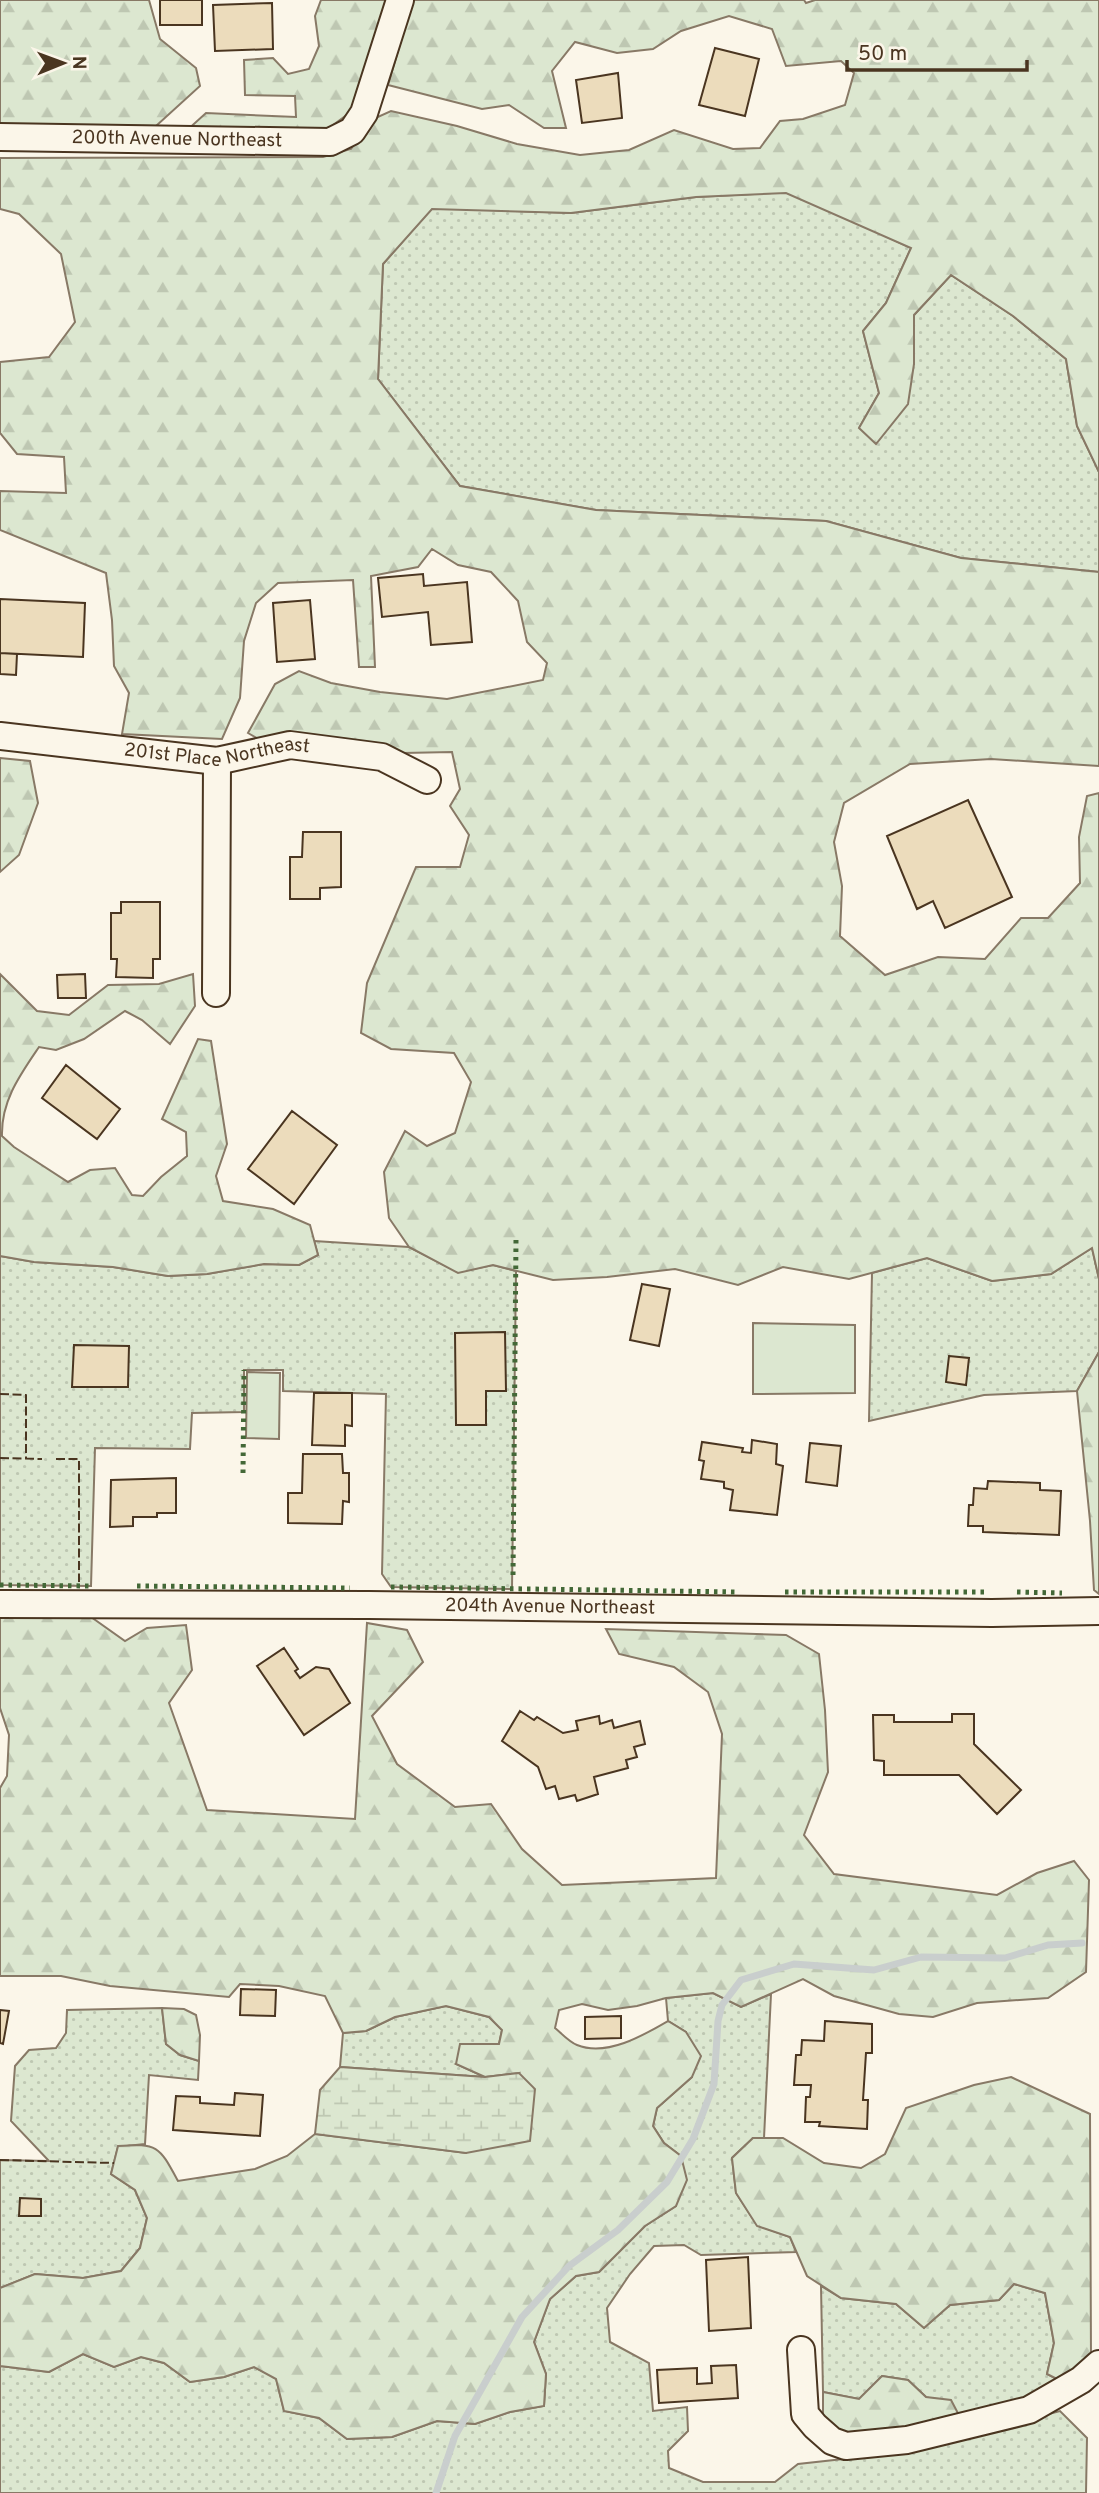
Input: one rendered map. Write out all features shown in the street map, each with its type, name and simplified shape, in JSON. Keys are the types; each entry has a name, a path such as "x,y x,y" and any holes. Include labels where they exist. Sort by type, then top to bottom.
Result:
{"street":[{"name":"200th Avenue Northeast","path":"0,137 310,144 330,142 352,131 364,113 400,0"},
{"name":"201st Place Northeast","path":"0,736 217,761 290,745 382,757 427,780"},
{"path":"216,993 217,761"},
{"name":"204th Avenue Northeast","path":"0,1604 369,1605 992,1613 1099,1611"},
{"path":"801,2350 805,2414 815,2427 832,2441 846,2446 907,2440 1029,2410 1081,2380 1099,2364"}],"green space":[{"path":"0,0 149,0 160,39 196,68 200,86 156,126 0,124"},
{"path":"321,0 389,0 368,83 348,114 329,128 295,135 185,132 206,113 296,117 295,96 245,95 244,60 273,58 288,74 309,69 319,46 315,16"},
{"path":"413,0 804,0 806,3 815,0 1099,0 1099,472 1077,426 1066,359 1013,316 951,275 914,315 914,364 908,404 876,444 859,428 879,393 863,331 886,303 911,248 786,193 696,197 571,213 432,209 383,264 378,379 460,486 596,510 826,521 961,558 1099,572 1099,766 991,759 910,764 844,803 834,842 842,886 840,936 885,975 938,957 985,959 1021,918 1048,918 1080,883 1079,837 1087,796 1099,793 1099,1279 1092,1248 1051,1274 992,1281 927,1258 849,1279 783,1267 738,1285 675,1269 553,1280 493,1265 458,1273 409,1247 389,1218 384,1172 405,1131 427,1146 455,1133 471,1082 454,1053 391,1049 361,1033 367,983 416,867 460,867 469,835 450,806 460,789 452,752 403,753 260,740 248,733 275,684 299,671 331,683 380,692 447,699 543,680 547,663 527,642 518,601 491,572 458,565 432,549 418,567 371,576 375,667 359,667 353,580 278,583 256,603 244,641 240,698 222,739 122,734 129,693 114,666 106,573 0,530 0,491 66,493 64,457 17,454 0,433 0,362 49,357 75,322 61,254 19,214 0,209 0,158 323,157 351,149 371,120 391,111 457,126 517,144 580,155 629,150 674,130 733,149 760,148 780,121 803,119 845,105 854,73 841,61 786,66 772,29 729,16 681,31 653,49 617,53 575,42 552,71 566,128 544,128 509,105 482,109 388,85"},
{"path":"792,192 911,248 886,303 863,331 879,393 859,428 914,364 914,315 951,275 1013,316 1066,359 1077,426 1099,472 1099,572 961,558 826,521 596,510 460,486 378,379 383,264 432,208 571,213 696,197"},
{"path":"0,758 30,761 38,803 19,855 0,872"},
{"path":"0,974 37,1011 69,1015 108,985 159,984 193,974 195,1006 170,1044 142,1020 125,1011 84,1039 56,1050 39,1047 8,1100 2,1136 14,1147 68,1182 90,1170 115,1168 132,1195 143,1196 187,1156 186,1132 162,1119 198,1039 211,1041 227,1144 216,1176 223,1201 273,1209 310,1225 318,1255 299,1265 264,1264 207,1274 168,1276 113,1267 34,1262 0,1256"},
{"path":"314,1241 409,1247 458,1272 493,1265 516,1271 512,1589 391,1587 382,1574 386,1394 283,1391 283,1370 244,1370 244,1412 192,1413 190,1449 95,1448 91,1586 0,1585 0,1256 34,1262 113,1267 168,1276 207,1274 264,1264 299,1265 318,1255"},
{"path":"1092,1248 1099,1279 1099,1352 1077,1391 984,1395 869,1421 872,1273 927,1258 992,1281 1051,1274"},
{"path":"753,1323 855,1325 855,1393 753,1394"},
{"path":"1099,1352 1099,1594 1094,1590 1077,1391"},
{"path":"247,1372 280,1373 279,1439 246,1438"},
{"path":"0,1617 91,1617 125,1641 147,1628 186,1625 192,1670 169,1703 207,1810 355,1819 367,1623 407,1630 423,1662 372,1716 397,1764 455,1807 491,1804 522,1849 562,1885 716,1878 722,1734 708,1692 674,1667 619,1654 606,1629 786,1635 819,1654 828,1772 804,1835 834,1874 997,1895 1037,1873 1074,1861 1089,1880 1086,1972 1048,1998 977,2003 933,2017 899,2014 834,1996 803,1979 741,2007 713,1993 666,1998 608,2010 582,2004 559,2010 555,2028 577,2045 600,2048 625,2043 668,2021 686,2032 701,2056 692,2077 657,2108 653,2126 664,2143 681,2156 687,2180 676,2206 645,2226 599,2272 576,2276 550,2299 534,2342 546,2374 544,2406 510,2412 475,2424 437,2421 392,2437 347,2439 319,2418 284,2411 276,2379 254,2367 224,2377 190,2382 164,2363 141,2357 114,2367 83,2354 49,2372 0,2366 0,2288 35,2274 83,2278 121,2271 140,2248 147,2218 135,2190 111,2174 118,2146 142,2145 156,2149 178,2181 255,2169 287,2156 315,2134 466,2153 519,2073 485,2077 456,2064 460,2044 499,2044 502,2030 489,2017 446,2006 395,2017 366,2031 343,2033 325,1996 279,1986 240,1984 229,1997 110,1986 61,1976 0,1976 0,1788 7,1776 9,1735 0,1708"},
{"path":"713,1993 741,2007 771,1994 764,2138 753,2138 732,2158 736,2193 757,2225 790,2237 796,2252 701,2255 684,2245 654,2246 630,2274 607,2308 610,2342 649,2363 653,2411 687,2407 688,2431 668,2451 669,2468 703,2482 775,2482 798,2464 907,2452 1060,2411 1087,2438 1086,2493 0,2493 0,2366 49,2372 83,2354 114,2367 141,2357 164,2363 190,2382 224,2377 254,2367 276,2378 284,2411 319,2418 347,2439 392,2437 437,2421 475,2424 510,2412 544,2406 546,2374 534,2342 550,2299 576,2276 599,2272 645,2226 676,2206 681,2156 664,2143 653,2126 657,2108 692,2077 686,2032 668,2021 666,1998"},
{"path":"446,2006 489,2017 502,2030 499,2044 456,2064 485,2077 340,2067 343,2033 366,2031 395,2017"},
{"path":"162,2008 166,2044 180,2055 199,2061 198,2080 149,2075 145,2144 118,2147 111,2174 135,2190 147,2218 140,2248 121,2271 83,2278 35,2274 0,2288 0,2160 49,2161 11,2121 15,2066 29,2050 56,2048 66,2033 67,2010"},
{"path":"162,2008 184,2009 196,2015 200,2035 199,2061 180,2055 166,2044"},
{"path":"340,2067 485,2077 519,2073 535,2089 530,2141 466,2153 315,2134 320,2090"},
{"path":"1011,2077 1090,2114 1091,2360 1061,2381 1047,2374 1054,2343 1045,2293 1014,2284 999,2300 950,2305 924,2328 896,2304 841,2298 807,2276 790,2237 757,2226 736,2193 732,2158 753,2138 783,2138 824,2163 861,2168 885,2154 906,2108 974,2085"},
{"path":"1014,2284 1045,2293 1054,2343 1047,2374 1061,2381 1031,2402 961,2419 926,2397 908,2380 882,2376 859,2399 823,2392 821,2286 841,2298 896,2304 924,2328 950,2305 999,2300"},
{"path":"882,2376 908,2380 926,2397 951,2400 961,2419 873,2438 823,2427 823,2392 859,2399"}],"building":[{"path":"160,0 202,0 202,25 160,25"},
{"path":"272,3 273,49 215,51 213,5"},
{"path":"715,48 759,59 745,116 699,105"},
{"path":"618,73 622,118 582,123 576,80"},
{"path":"423,574 424,586 467,582 472,642 431,645 428,612 382,617 378,578"},
{"path":"0,599 85,603 83,657 0,653"},
{"path":"310,600 315,659 277,662 273,603"},
{"path":"0,653 17,654 16,675 0,674"},
{"path":"968,800 1012,897 945,928 933,901 917,909 887,836"},
{"path":"303,832 341,832 341,887 320,888 320,899 290,899 290,857 302,857"},
{"path":"121,902 160,902 160,959 153,959 153,978 116,977 117,959 111,959 111,913 121,913"},
{"path":"85,974 86,998 58,998 57,975"},
{"path":"66,1065 120,1109 97,1139 42,1098"},
{"path":"292,1111 337,1145 294,1204 248,1169"},
{"path":"642,1284 670,1289 659,1346 630,1340"},
{"path":"505,1332 506,1391 486,1391 486,1425 456,1425 455,1333"},
{"path":"74,1345 129,1346 128,1387 72,1387"},
{"path":"949,1356 969,1358 966,1385 946,1382"},
{"path":"314,1393 352,1393 352,1426 345,1425 345,1446 312,1445"},
{"path":"752,1440 777,1444 776,1464 783,1466 777,1515 730,1510 733,1490 724,1488 724,1482 701,1479 704,1461 699,1460 702,1442 743,1448 742,1452 751,1453"},
{"path":"810,1443 841,1446 837,1486 806,1482"},
{"path":"303,1454 342,1454 343,1473 349,1473 349,1502 343,1501 342,1524 288,1523 288,1493 302,1493"},
{"path":"176,1478 176,1513 157,1513 157,1517 133,1517 133,1526 110,1527 111,1480"},
{"path":"988,1481 1040,1483 1040,1490 1061,1491 1059,1535 983,1532 983,1526 968,1526 969,1505 973,1505 974,1488 987,1489"},
{"path":"284,1648 298,1669 295,1671 300,1678 316,1667 329,1669 350,1703 304,1735 257,1666"},
{"path":"520,1711 534,1720 537,1717 563,1733 578,1730 576,1721 599,1716 600,1724 612,1720 614,1728 640,1721 645,1744 634,1747 637,1757 626,1760 628,1768 594,1777 598,1794 577,1801 575,1795 559,1799 555,1786 546,1789 538,1767 502,1741"},
{"path":"952,1714 974,1714 974,1744 1021,1790 997,1814 959,1775 884,1775 884,1761 874,1760 873,1715 894,1715 894,1722 952,1722"},
{"path":"241,1989 276,1990 275,2016 240,2015"},
{"path":"0,2010 9,2011 3,2044 0,2043"},
{"path":"621,2016 621,2038 585,2039 585,2017"},
{"path":"825,2021 872,2024 872,2053 866,2053 863,2100 868,2100 867,2129 819,2126 820,2122 805,2122 806,2097 810,2097 811,2085 794,2085 796,2055 801,2055 802,2040 824,2041"},
{"path":"235,2093 263,2095 260,2136 173,2130 176,2096 200,2097 200,2103 234,2105"},
{"path":"20,2198 41,2199 41,2216 19,2216"},
{"path":"748,2257 751,2328 709,2331 706,2260"},
{"path":"736,2365 738,2398 659,2403 657,2370 697,2368 697,2384 712,2383 711,2366"}],"waterway":[{"path":"436,2493 455,2436 522,2317 569,2266 618,2230 667,2182 693,2139 714,2084 718,2021 722,2005 741,1980 794,1964 874,1970 921,1957 1005,1958 1048,1945 1082,1943"}],"hedge":[{"path":"513,1575 516,1239"},
{"path":"243,1473 244,1370"},
{"path":"0,1585 91,1586"},
{"path":"137,1586 350,1588"},
{"path":"391,1587 739,1592"},
{"path":"785,1592 985,1592"},
{"path":"1017,1592 1062,1593"}],"fence":[{"path":"0,1394 26,1395 26,1459"},
{"path":"0,1458 42,1459"},
{"path":"56,1459 79,1459 79,1582"},
{"path":"0,2160 114,2163"}]}
